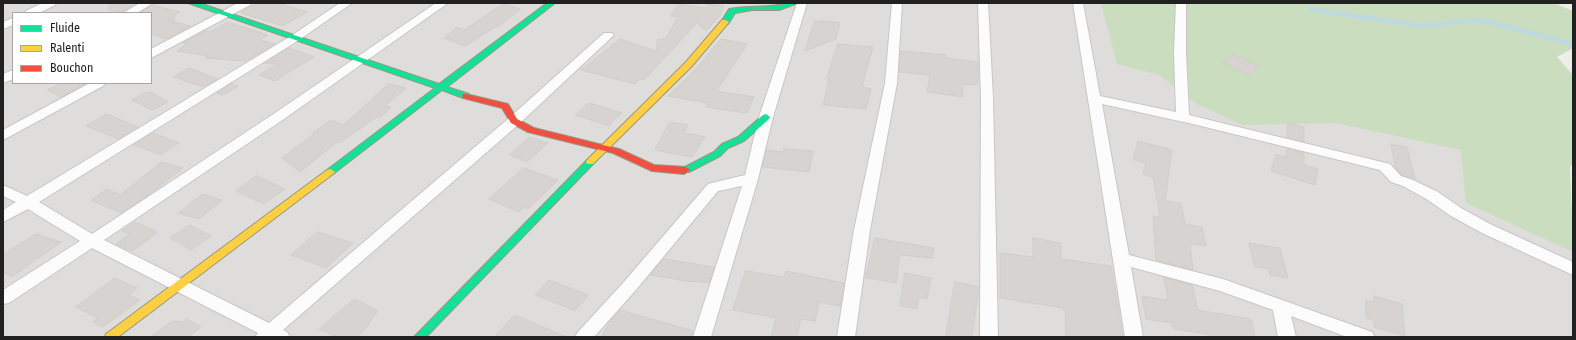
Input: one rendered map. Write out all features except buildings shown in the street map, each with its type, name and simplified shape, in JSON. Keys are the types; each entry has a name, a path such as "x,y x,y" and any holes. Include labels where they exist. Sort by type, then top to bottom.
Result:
{"street":[{"path":"32,12 51,3"},
{"path":"131,12 148,3"},
{"path":"192,3 363,60 439,88 473,99 505,106 514,121 531,130 616,151 652,168 684,171 717,154 725,146 741,139 766,117"},
{"path":"152,53 246,3"},
{"path":"3,217 295,38 347,3"},
{"path":"3,298 92,241 363,60 443,3"},
{"path":"110,337 255,230 551,3"},
{"path":"418,337 602,148 689,64 731,15 732,11 752,8 778,8 794,3"},
{"path":"702,337 750,179 766,117 802,3"},
{"path":"846,337 862,230 891,83 897,3"},
{"path":"983,3 987,98 989,337"},
{"path":"1078,3 1134,337"},
{"path":"1181,3 1180,53 1184,117"},
{"path":"3,26 12,22"},
{"path":"3,190 28,202 92,241 272,335 514,121 608,34"},
{"path":"3,79 12,74"},
{"path":"3,136 97,84"},
{"path":"1094,98 1184,117 1385,167 1396,179 1408,183 1433,196 1462,216 1573,269"},
{"path":"584,337 630,287 713,187 750,179"},
{"path":"1122,259 1223,285 1366,337"},
{"path":"1280,306 1287,337"}],"shaded area":[{"path":"3,3 1208,3 1547,168 1573,208 1573,337 3,337"}],"green space":[{"path":"1101,3 1554,3 1573,11 1573,48 1557,57 1573,75 1573,163 1570,167 1573,252 1466,203 1461,150 1336,123 1242,125 1197,104 1159,75 1117,64"}],"waterway":[{"path":"1309,9 1422,26 1481,20 1573,44"}],"traffic: fast":[{"path":"192,3 466,96"},
{"path":"330,172 551,3"},
{"path":"725,22 731,15 732,11 752,8 779,8 794,3"},
{"path":"686,170 717,154 725,146 741,139 766,117"},
{"path":"419,337 590,162"}],"traffic: slow":[{"path":"590,162 689,64 725,22"},
{"path":"110,337 330,172"}],"traffic: jam":[{"path":"466,96 505,106 514,121 531,130 616,151 652,168 686,170"}]}
